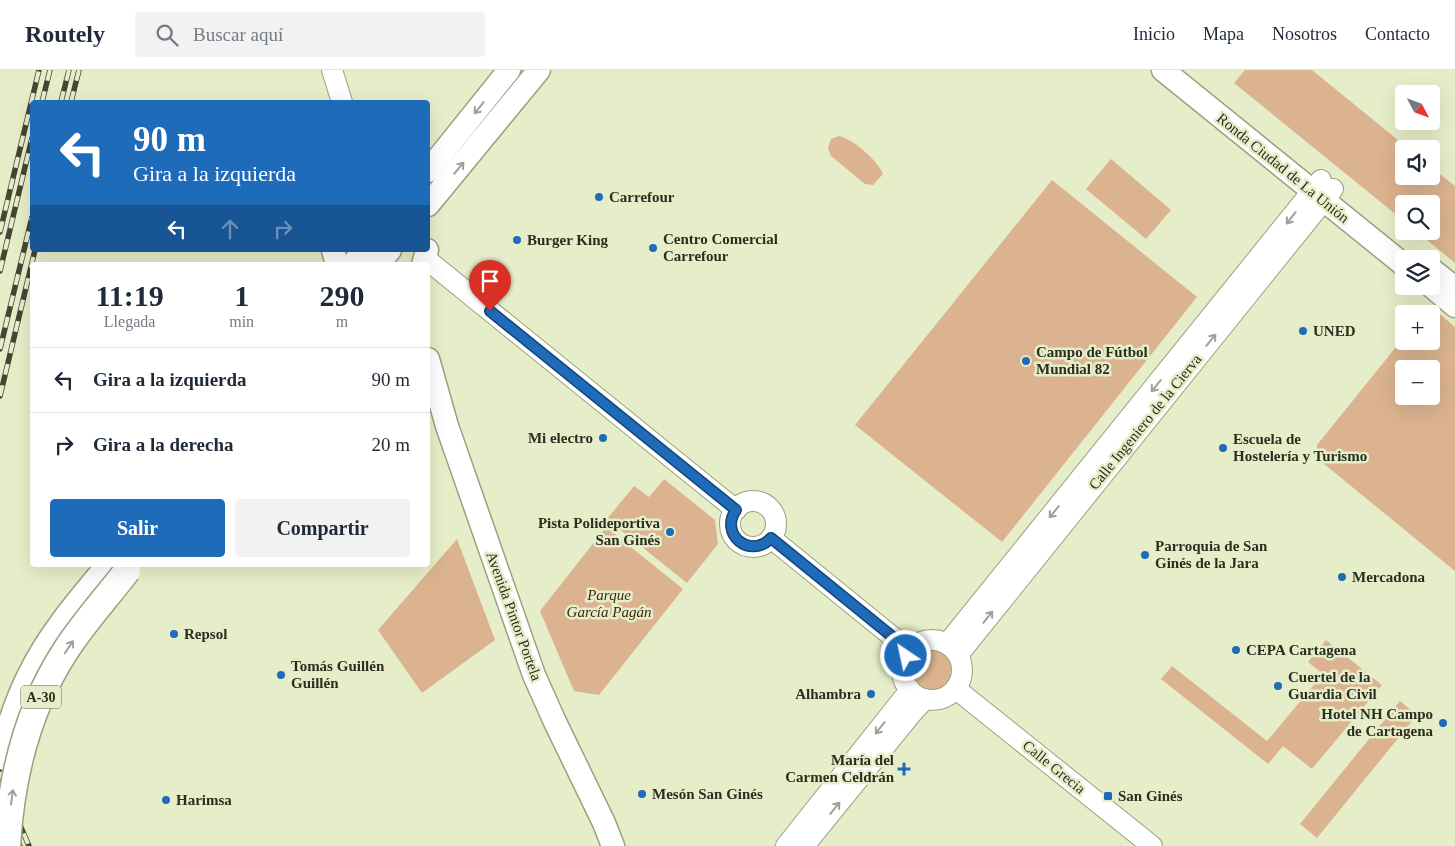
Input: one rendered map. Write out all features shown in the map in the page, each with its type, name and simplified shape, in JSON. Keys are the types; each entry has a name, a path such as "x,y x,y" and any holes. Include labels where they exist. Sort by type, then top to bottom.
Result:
{"highway":[{"name":"A-30","path":"0,762 17,706 40,658 62,625 123,567"},
{"name":"A-30","path":"7,846 14,785 24,745 40,698 71,643 123,567"}],"main road":[{"path":"430,169 509,70"},
{"path":"430,203 539,70"},
{"name":"Ronda Ciudad de La Unión","path":"1163,70 1406,250"},
{"name":"Ronda Ciudad de La Unión","path":"1185,70 1323,190 1395,257"},
{"path":"354,262 362,252"},
{"path":"380,262 388,252"},
{"path":"1440,276 1455,288"},
{"path":"1440,294 1455,306"},
{"name":"Avenida Pintor Portela","path":"430,367 439,403"},
{"name":"Avenida Pintor Portela","path":"430,382 537,683 604,823 613,846"},
{"name":"Avenida Pintor Portela","path":"604,823 619,846"}],"street":[{"path":"332,70 341,100"},
{"path":"952,650 1323,190"},
{"path":"426,258 736,510"},
{"path":"753,501 766,505 775,516 776,530 771,538 761,545 754,547 740,543 732,532 730,525 731,518 736,510 746,502 753,501"},
{"path":"771,538 910,651"},
{"path":"927,641 940,642 952,650 962,672 956,689 944,698 937,700 918,694 906,685 903,674 904,662 910,651 920,643 927,641"},
{"name":"Calle Grecia","path":"956,689 1152,846"},
{"path":"786,846 918,694"},
{"path":"804,846 912,713 918,694"}],"green space":[{"path":"1245,70 1312,70 1398,140 1395,140 1395,185 1440,185 1440,174 1455,186 1455,263 1427,240 1440,240 1440,195 1395,195 1395,214 1234,83"},
{"path":"839,136 851,141 880,168 883,174 873,185 865,184 831,156 828,148 831,139"},
{"path":"1111,159 1171,210 1146,239 1086,189"},
{"name":"Campo de Fútbol Mundial 82","path":"1052,180 1197,297 1002,542 855,425"},
{"path":"1440,314 1455,327 1455,571 1318,459 1317,445 1395,348 1395,350 1440,350"},
{"name":"Pista Polideportiva San Ginés","path":"664,479 715,520 718,544 687,583 607,519 634,486 649,497"},
{"name":"Parque García Pagán","path":"606,527 683,589 599,695 574,691 540,611"},
{"path":"457,539 495,640 422,693 378,630"},
{"path":"1326,640 1382,685 1312,769 1283,746 1268,764 1161,679 1172,666 1267,741 1323,674 1308,662"},
{"path":"933,649 948,655 954,670 948,685 933,691 918,685 912,670 918,655"},
{"path":"1400,701 1417,715 1317,838 1300,824"}],"railway":[{"path":"32,100 39,70"},
{"path":"42,100 50,70"},
{"path":"62,100 69,70"},
{"path":"72,100 79,70"},
{"path":"0,232 30,107"},
{"path":"0,271 30,146"},
{"path":"0,349 30,225"},
{"path":"32,262 35,252"},
{"path":"0,396 30,271"},
{"path":"0,772 29,846"},
{"path":"8,816 20,846"}],"place":[{"name":"Carrefour","path":"599,197"},
{"name":"Burger King","path":"517,240"},
{"name":"Centro Comercial Carrefour","path":"653,248"},
{"name":"UNED","path":"1303,331"},
{"name":"Campo de Fútbol Mundial 82","path":"1026,361"},
{"name":"Mi electro","path":"603,438"},
{"name":"Escuela de Hostelería y Turismo","path":"1223,448"},
{"name":"Pista Polideportiva San Ginés","path":"670,532"},
{"name":"Parroquia de San Ginés de la Jara","path":"1145,555"},
{"name":"Mercadona","path":"1342,577"},
{"name":"Repsol","path":"174,634"},
{"name":"CEPA Cartagena","path":"1236,650"},
{"name":"Tomás Guillén Guillén","path":"281,675"},
{"name":"Cuertel de la Guardia Civil","path":"1278,686"},
{"name":"Alhambra","path":"871,694"},
{"name":"Hotel NH Campo de Cartagena","path":"1443,723"},
{"name":"María del Carmen Celdrán","path":"904,769"},
{"name":"Mesón San Ginés","path":"642,794"},
{"name":"San Ginés","path":"1108,796"},
{"name":"Harimsa","path":"166,800"}],"route":[{"path":"490,311 736,510 731,518 730,525 735,538 740,543 754,547 768,542 771,538 910,651 906,656"}]}
